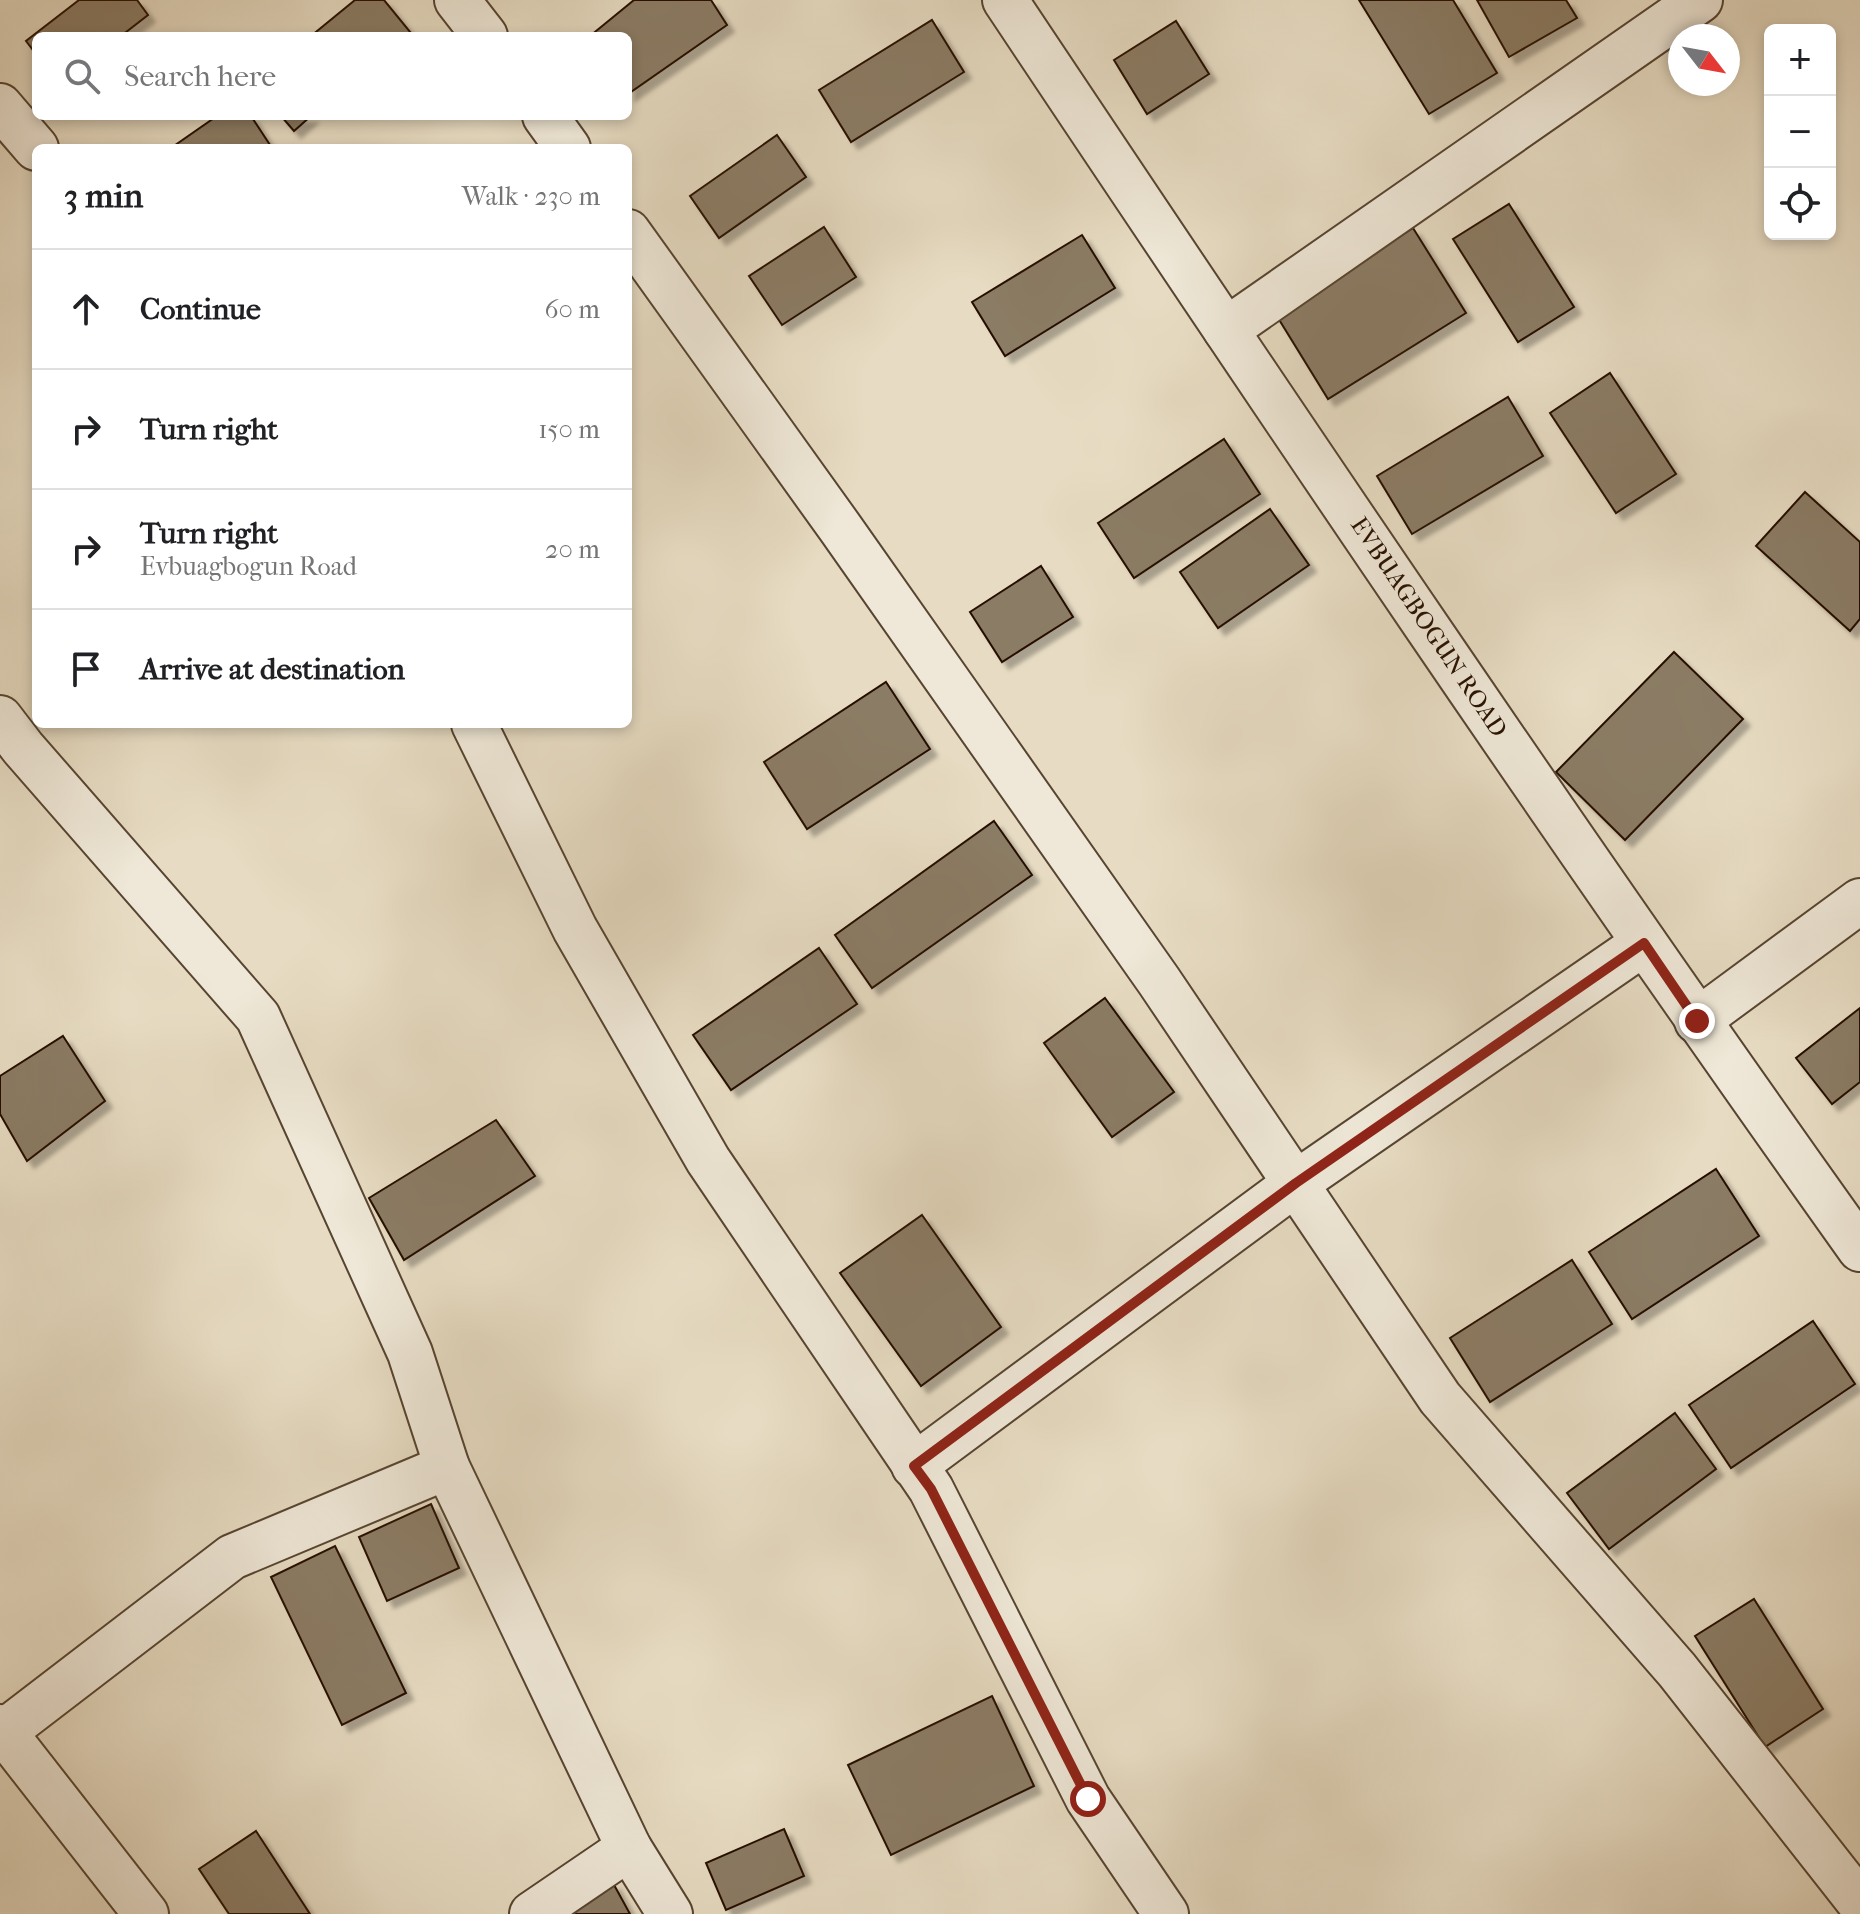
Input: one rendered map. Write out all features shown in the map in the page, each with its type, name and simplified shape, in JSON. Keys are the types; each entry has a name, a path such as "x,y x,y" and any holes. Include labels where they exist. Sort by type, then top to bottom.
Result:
{"street":[{"path":"457,0 482,32"},
{"name":"EVBUAGBOGUN ROAD","path":"1005,0 1697,1021 1860,1249"},
{"path":"1226,330 1700,0"},
{"path":"0,106 33,144"},
{"path":"548,120 565,144"},
{"path":"632,238 1123,930 1440,1398 1677,1670 1860,1903"},
{"path":"0,718 258,1017 410,1353 447,1467 629,1848 670,1914"},
{"path":"476,728 575,929 708,1160 931,1489 1088,1799 1166,1914"},
{"path":"1697,1021 1860,901"},
{"path":"914,1466 1296,1183 1644,943"},
{"path":"146,1914 1,1732 232,1557 447,1467"},
{"path":"532,1914 629,1848"}],"building":[{"path":"79,0 137,0 148,15 126,32 38,32"},
{"path":"355,0 384,0 410,32 316,32"},
{"path":"634,0 711,0 727,25 632,91 632,32 595,32"},
{"path":"1359,0 1453,0 1497,73 1429,114"},
{"path":"1477,0 1566,0 1577,18 1509,57"},
{"path":"932,20 964,72 851,142 819,90"},
{"path":"1176,21 1209,74 1147,114 1114,60"},
{"path":"211,120 254,120 269,144 177,144"},
{"path":"284,120 306,120 294,131"},
{"path":"777,135 806,177 719,238 690,196"},
{"path":"1509,204 1574,307 1518,342 1453,239"},
{"path":"824,227 856,277 782,325 749,276"},
{"path":"1413,228 1466,313 1328,399 1275,313"},
{"path":"1082,235 1115,288 1005,356 972,302"},
{"path":"1610,373 1676,474 1616,513 1550,413"},
{"path":"1508,397 1543,456 1412,534 1377,476"},
{"path":"1224,439 1260,494 1134,578 1098,523"},
{"path":"1805,492 1860,542 1860,619 1850,631 1756,546"},
{"path":"1270,509 1309,565 1218,628 1180,572"},
{"path":"1041,566 1073,617 1002,662 970,612"},
{"path":"1674,652 1743,719 1625,840 1556,772"},
{"path":"886,682 930,749 807,829 764,762"},
{"path":"994,821 1032,875 872,988 835,935"},
{"path":"819,948 857,1004 731,1090 693,1035"},
{"path":"1105,998 1174,1092 1112,1137 1044,1043"},
{"path":"1860,1008 1860,1082 1832,1104 1796,1058"},
{"path":"63,1036 105,1101 27,1161 0,1114 0,1076"},
{"path":"496,1120 535,1176 404,1260 369,1198"},
{"path":"1716,1169 1759,1236 1632,1319 1589,1252"},
{"path":"922,1215 1001,1327 921,1386 840,1273"},
{"path":"1572,1260 1612,1324 1490,1402 1450,1338"},
{"path":"1813,1321 1855,1384 1731,1468 1689,1405"},
{"path":"1675,1413 1716,1469 1609,1549 1567,1493"},
{"path":"431,1504 459,1568 387,1601 359,1537"},
{"path":"335,1546 406,1693 342,1725 271,1577"},
{"path":"1754,1599 1823,1709 1765,1747 1695,1636"},
{"path":"992,1696 1034,1786 891,1855 848,1765"},
{"path":"784,1829 804,1876 726,1910 706,1863"},
{"path":"256,1831 310,1914 229,1914 199,1869"},
{"path":"613,1883 630,1914 572,1914 569,1908"}],"route":[{"path":"1088,1799 931,1489 914,1466 1296,1183 1644,943 1697,1021"}]}
